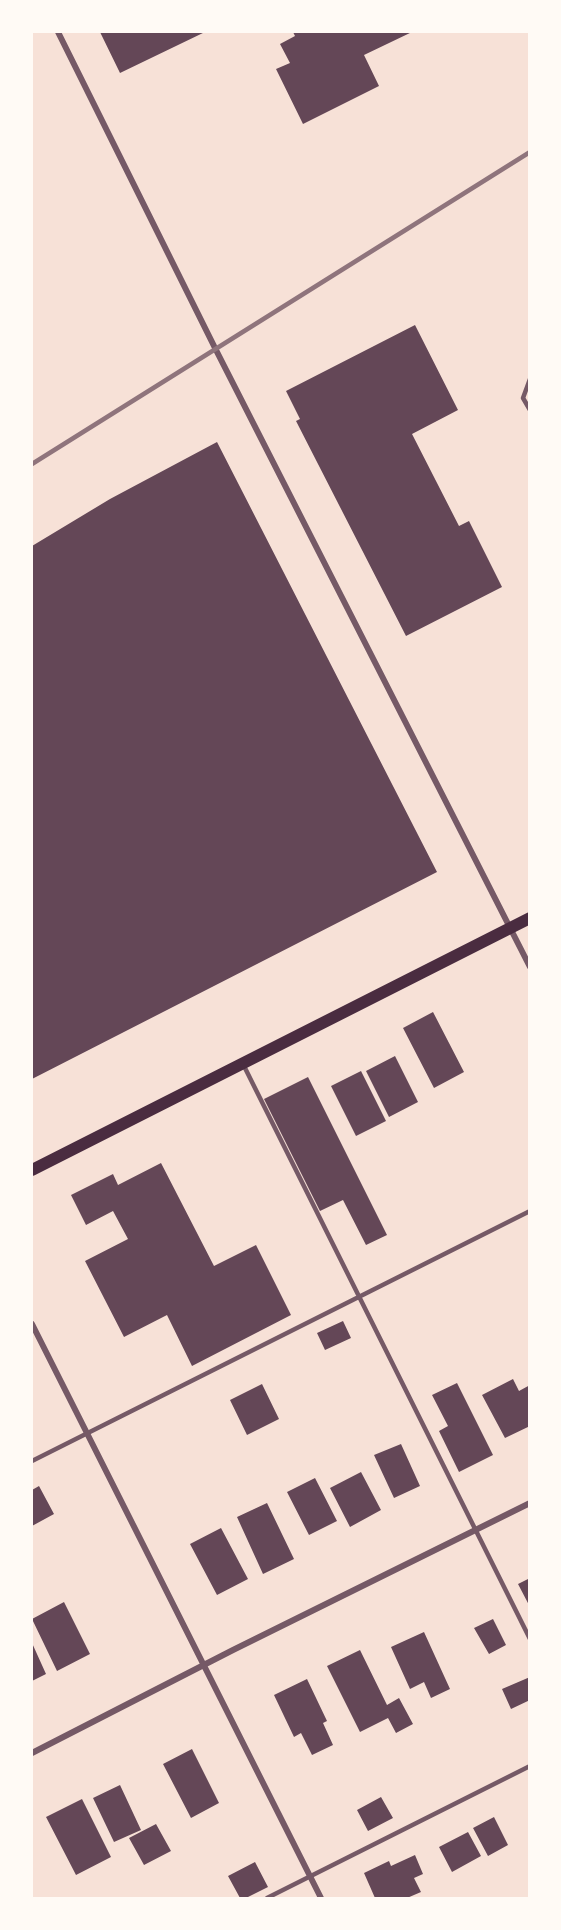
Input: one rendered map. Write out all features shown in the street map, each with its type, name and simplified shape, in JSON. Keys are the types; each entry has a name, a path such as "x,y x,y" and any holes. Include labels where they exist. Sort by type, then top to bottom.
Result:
{"main road":[{"path":"32,1170 530,918"}],"street":[{"path":"58,32 215,348 530,967"},
{"path":"32,1324 321,1899"},
{"path":"32,1753 530,1503"}],"lane":[{"path":"530,379 523,398 530,410"},
{"path":"242,1064 530,1639"},
{"path":"32,1461 530,1211"},
{"path":"267,1899 530,1766"}],"building":[{"path":"100,32 205,32 120,73"},
{"path":"293,32 412,32 364,55 379,86 303,124 276,69 290,63 280,44 295,36"},
{"path":"415,325 458,410 412,434 459,526 469,521 502,587 406,636 296,421 300,419 286,391"},
{"path":"217,442 437,872 32,1079 32,546 110,499"},
{"path":"433,1012 464,1072 434,1088 403,1028"},
{"path":"395,1056 418,1102 389,1117 366,1071"},
{"path":"361,1071 386,1121 356,1136 331,1086"},
{"path":"308,1077 387,1235 366,1245 343,1200 320,1211 264,1099"},
{"path":"161,1163 214,1266 256,1245 291,1315 192,1366 167,1315 124,1337 85,1261 128,1239 113,1211 86,1225 71,1195 113,1174 118,1185"},
{"path":"343,1321 351,1338 325,1350 317,1333"},
{"path":"513,1379 519,1391 530,1385 530,1426 505,1438 482,1395"},
{"path":"457,1383 493,1455 459,1472 439,1431 448,1426 432,1395"},
{"path":"262,1384 279,1419 247,1435 230,1400"},
{"path":"401,1444 420,1486 394,1498 374,1455"},
{"path":"361,1472 381,1510 350,1527 330,1488"},
{"path":"315,1478 337,1521 309,1535 287,1492"},
{"path":"39,1486 54,1514 32,1526 32,1490"},
{"path":"267,1503 294,1559 263,1574 237,1517"},
{"path":"221,1528 248,1579 217,1595 190,1544"},
{"path":"530,1578 530,1607 518,1584"},
{"path":"64,1602 90,1654 57,1671 32,1619"},
{"path":"493,1619 506,1645 489,1654 474,1628"},
{"path":"424,1632 450,1689 431,1698 424,1682 410,1689 391,1647"},
{"path":"32,1643 46,1674 32,1681"},
{"path":"360,1650 387,1705 399,1698 413,1724 396,1733 388,1718 360,1732 327,1666"},
{"path":"530,1677 530,1700 511,1709 502,1689"},
{"path":"307,1679 327,1721 323,1723 333,1745 312,1755 301,1733 294,1737 274,1695"},
{"path":"192,1749 219,1803 191,1818 163,1764"},
{"path":"120,1785 141,1830 114,1842 93,1798"},
{"path":"381,1797 393,1818 368,1831 357,1810"},
{"path":"82,1799 111,1857 76,1875 46,1817"},
{"path":"494,1817 508,1845 488,1856 473,1828"},
{"path":"156,1824 171,1851 144,1865 129,1838"},
{"path":"468,1832 481,1856 452,1872 439,1847"},
{"path":"415,1855 423,1874 414,1878 421,1892 407,1898 375,1898 364,1873 389,1861 391,1866"},
{"path":"255,1862 268,1887 246,1898 240,1898 228,1876"}],"railway":[{"path":"32,464 530,152"}]}
